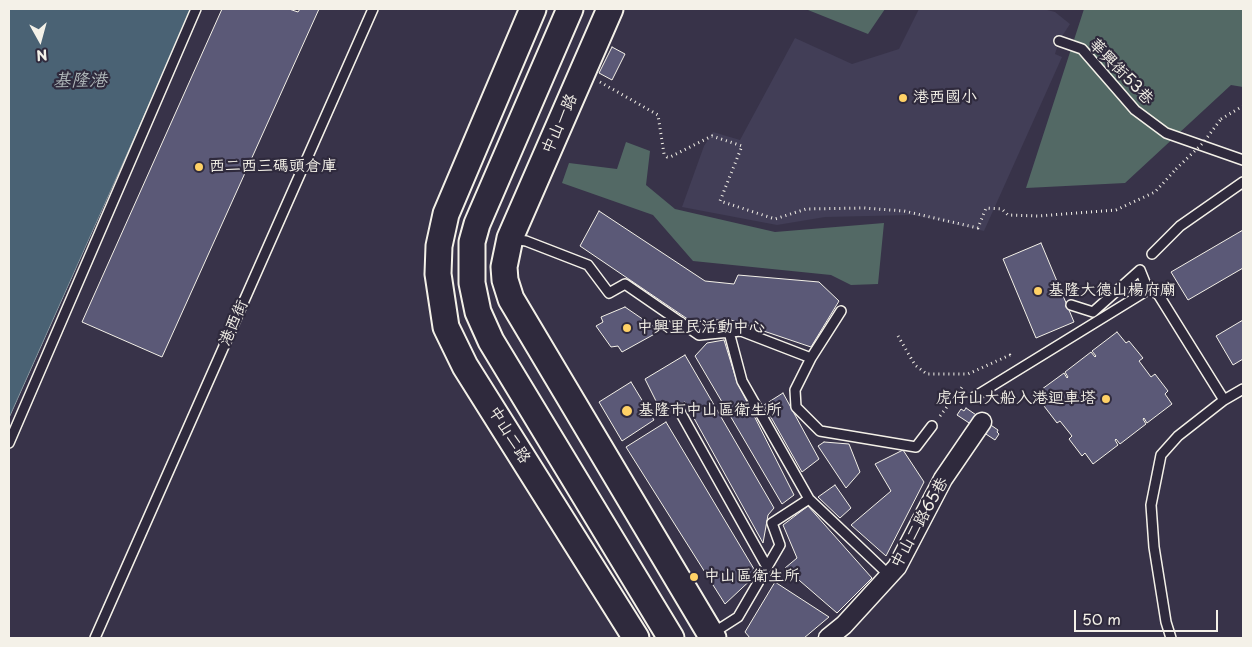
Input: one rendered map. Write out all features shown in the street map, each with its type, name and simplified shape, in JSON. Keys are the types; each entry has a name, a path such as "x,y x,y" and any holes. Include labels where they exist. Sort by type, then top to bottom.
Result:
{"street":[{"name":"中山二路","path":"533,9 446,214 439,246 438,274 446,327 465,366 636,638"},
{"name":"中山一路","path":"510,238 610,9"},
{"name":"中山二路","path":"562,11 477,224 472,242 472,282 478,312 491,341 671,638"},
{"path":"562,11 600,32"},
{"path":"510,238 504,267 505,280 511,299 710,637"},
{"name":"中山二路65巷","path":"828,638 844,625 897,567 943,479 982,422"}],"lane":[{"path":"9,443 196,9"},
{"name":"港西街","path":"94,638 373,9"},
{"name":"華興街53巷","path":"1059,41 1082,49 1135,110 1166,133 1243,160"},
{"path":"1152,254 1180,226 1243,182"},
{"path":"510,238 526,241 588,264 609,293 625,284 699,335 741,331 811,358"},
{"path":"1071,305 1092,312 1140,270 1148,290 1158,294 1224,400"},
{"path":"974,397 1148,290"},
{"path":"841,311 811,358 795,390 796,407 820,430 916,447 932,426"},
{"path":"729,332 742,381 809,499 890,576"},
{"path":"1171,638 1166,622 1154,547 1151,505 1161,455 1178,436 1224,400 1243,389"},
{"path":"679,410 767,567"},
{"path":"710,637 738,618 780,545 772,523 809,499"}],"path":[{"path":"583,72 658,115 666,157 670,157 712,136 742,146 720,201 775,219 806,209 864,208 904,211 978,228 986,208 1002,210 1008,215 1028,216 1116,210 1155,192 1203,143 1221,119 1243,106"},
{"path":"898,336 915,365 927,374 968,374 1010,355 1019,369"},
{"path":"932,426 962,387"}],"shaded area":[{"name":"港西國小","path":"919,9 1043,9 1055,12 1070,24 1059,41 1055,54 1062,57 984,231 913,215 825,217 777,225 682,207 704,146 713,132 740,140 795,38 852,64 899,49"}],"green space":[{"path":"809,9 885,9 868,34"},
{"path":"1084,9 1243,9 1243,87 1231,85 1125,183 1026,188"},
{"path":"626,142 650,151 646,185 675,209 775,232 884,223 878,284 851,285 831,275 693,261 653,215 562,183 569,163 617,169"}],"water":[{"name":"基隆港","path":"9,9 192,9 9,418"}],"pier":[{"path":"192,9 194,10 9,420"}],"building":[{"name":"西二西三碼頭倉庫","path":"222,9 289,9 298,12 300,9 319,9 162,357 82,322"},
{"path":"612,47 625,54 612,80 599,73"},
{"path":"599,211 705,281 734,284 738,275 819,282 839,301 811,347 728,319 692,322 580,246"},
{"path":"1243,230 1243,268 1188,300 1171,272"},
{"name":"基隆大德山楊府廟","path":"1041,243 1074,322 1036,338 1003,259"},
{"name":"中興里民活動中心","path":"625,307 660,331 622,352 618,346 611,347 596,326 603,322 601,317"},
{"path":"1243,320 1243,359 1233,365 1216,336"},
{"name":"虎仔山大船入港迴車塔","path":"1117,332 1126,343 1129,341 1143,358 1139,361 1151,377 1155,374 1168,391 1165,394 1172,404 1147,423 1144,418 1146,424 1120,444 1116,439 1118,445 1093,464 1085,453 1082,456 1069,439 1072,436 1060,421 1057,423 1044,406 1047,404 1038,392 1064,373 1067,378 1065,372 1091,352 1095,357 1092,351"},
{"path":"724,340 737,382 794,495 782,504 695,356 707,343"},
{"path":"685,355 774,508 768,515 763,543 685,402 661,411 645,379"},
{"name":"基隆市中山區衛生所","path":"631,382 654,420 622,441 599,402"},
{"path":"783,393 819,459 802,472 764,405"},
{"path":"966,408 998,430 999,434 995,440 957,415 961,409 964,411"},
{"path":"666,422 757,574 725,604 626,447"},
{"path":"824,442 849,444 860,472 846,488 818,446"},
{"path":"903,450 924,482 886,556 851,525 891,491 875,464"},
{"path":"835,485 851,508 840,518 818,497"},
{"path":"808,506 872,578 837,613 785,568 797,558 783,525"},
{"path":"775,582 829,617 804,638 750,638 745,632"}],"place":[{"name":"港西國小","path":"903,98"},
{"name":"西二西三碼頭倉庫","path":"199,167"},
{"name":"基隆大德山楊府廟","path":"1038,291"},
{"name":"中興里民活動中心","path":"627,328"},
{"name":"虎仔山大船入港迴車塔","path":"1106,399"},
{"name":"基隆市中山區衛生所","path":"627,411"},
{"name":"中山區衛生所","path":"694,577"}]}
